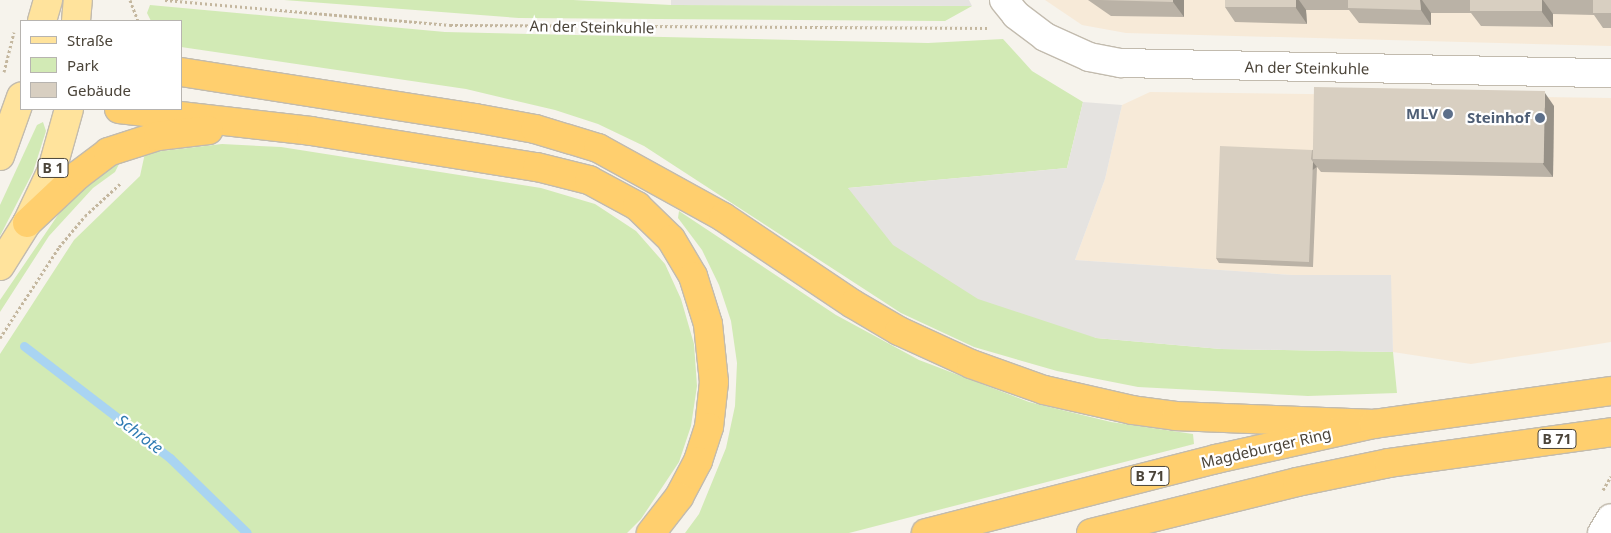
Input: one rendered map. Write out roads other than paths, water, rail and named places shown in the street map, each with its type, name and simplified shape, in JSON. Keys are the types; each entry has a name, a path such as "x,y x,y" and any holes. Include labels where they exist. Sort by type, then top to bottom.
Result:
{"highway":[{"path":"182,72 475,118 549,132 598,148 715,213 892,327 971,364 1044,390 1132,410 1176,416 1374,424"},
{"path":"127,110 311,131 567,173 611,189 649,216 671,240 693,276 708,324 714,382 709,427 698,461 679,498 651,533"},
{"path":"27,223 108,152 158,136 247,125"},
{"name":"Magdeburger Ring","path":"926,533 1216,458 1374,424 1611,391"},
{"name":"B 71","path":"1091,533 1297,482 1389,464 1611,432"}],"main road":[{"path":"42,20 48,0"},
{"path":"76,20 78,0"},
{"path":"0,156 20,100"},
{"name":"B 1","path":"0,266 27,223 59,153 69,110"}],"street":[{"name":"An der Steinkuhle","path":"1010,7 1046,38 1068,49 1121,63 1611,73"},
{"path":"1602,533 1611,518"}],"waterway":[{"name":"Schrote","path":"24,346 170,458 247,533"}],"place":[{"name":"MLV","path":"1448,114"},
{"name":"Steinhof","path":"1540,118"}]}
